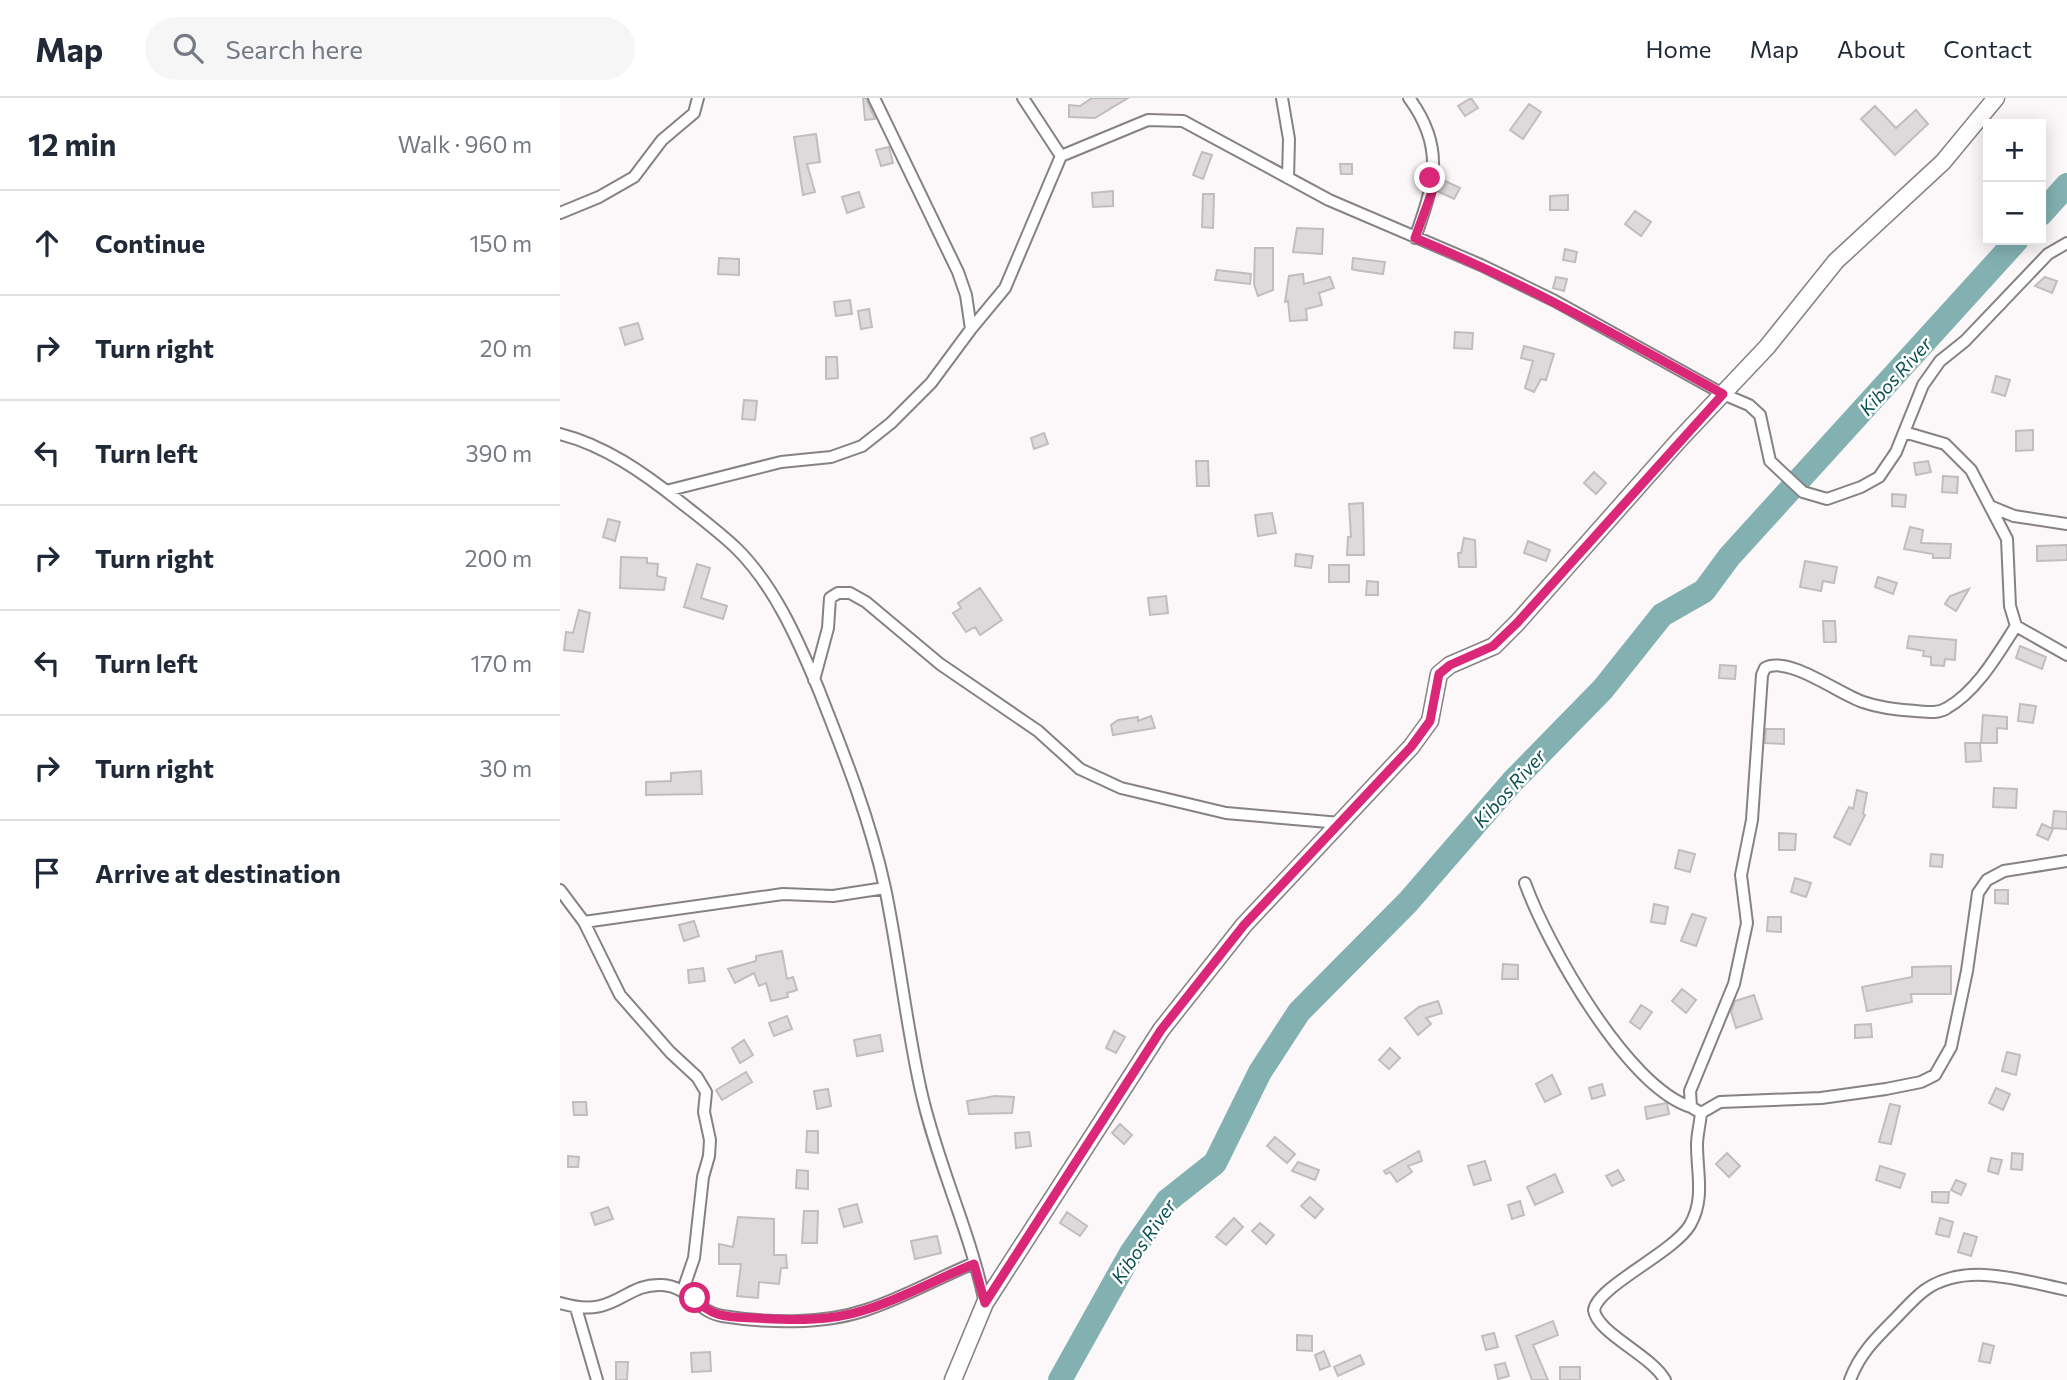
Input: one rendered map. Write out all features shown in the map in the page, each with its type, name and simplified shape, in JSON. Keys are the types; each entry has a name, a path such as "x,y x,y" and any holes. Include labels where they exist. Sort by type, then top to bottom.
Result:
{"main road":[{"path":"953,1380 985,1303 1161,1030 1244,925 1411,747 1430,721 1439,674 1450,665 1493,646 1517,623 1767,347 1800,302 1836,261 1943,162 1996,98"}],"street":[{"path":"560,214 599,198 634,177 662,140 694,113 698,98"},
{"path":"874,98 958,272 967,295 971,329"},
{"path":"1023,98 1061,156"},
{"path":"1282,98 1289,139 1288,178"},
{"path":"1409,98 1431,134 1433,148 1430,178 1433,189 1415,238"},
{"path":"666,491 781,462 831,457 862,446 891,424 931,383 1005,288 1061,156 1148,120 1170,118 1183,121 1288,178 1555,301 1723,394 1749,405 1760,415 1770,461 1803,492 1827,499 1879,477 1896,452 1923,386 1940,361 1965,341 2048,254 2067,243"},
{"path":"1904,432 1945,444 1971,470 2007,539 2010,606 2016,626 2067,655"},
{"path":"560,434 579,439 622,460 666,491 737,548 756,570 792,629 852,773 885,888 932,1136 985,1303"},
{"path":"1992,507 2014,516 2067,524"},
{"path":"814,680 828,628 830,598 838,593 850,593 866,601 940,664 1038,732 1080,769 1121,788 1226,813 1340,823"},
{"path":"1665,1380 1657,1366 1599,1324 1594,1310 1602,1295 1675,1242 1689,1227 1698,1209 1700,1192 1696,1110 1690,1091 1734,984 1747,923 1741,875 1749,840 1762,676 1765,668 1777,664 1790,667 1862,702 1885,708 1935,712 1954,703 1992,663 2016,626"},
{"path":"1525,883 1538,919 1560,958 1624,1051 1666,1096 1696,1110 1720,1102 1821,1098 1886,1089 1921,1082 1935,1075 1951,1047 1967,971 1978,893 1987,880 2004,872 2067,861"},
{"path":"584,922 783,894 833,896 885,888"},
{"path":"560,890 584,922 620,995 670,1052 697,1077 706,1093 704,1112 710,1140 709,1156 703,1177 694,1258 683,1290"},
{"path":"560,1303 576,1308 601,1308 650,1286 661,1285 683,1290 714,1315 801,1320 823,1318 864,1311 974,1264"},
{"path":"1850,1380 1858,1358 1924,1290 1944,1280 1998,1276 2067,1290"},
{"path":"576,1308 597,1380"}],"building":[{"path":"863,98 866,98 875,119 865,120"},
{"path":"1092,98 1128,98 1095,118 1069,117 1069,105 1080,106"},
{"path":"1471,98 1478,108 1465,116 1458,106"},
{"path":"1529,104 1541,112 1523,139 1510,130"},
{"path":"1875,106 1896,128 1916,110 1928,124 1895,155 1861,119"},
{"path":"816,134 820,162 807,164 815,192 803,195 794,137"},
{"path":"889,147 893,163 881,166 876,150"},
{"path":"1202,152 1212,155 1203,179 1193,175"},
{"path":"1340,164 1352,164 1352,174 1341,174"},
{"path":"1441,179 1460,188 1454,199 1437,191"},
{"path":"1113,191 1113,206 1093,207 1092,193"},
{"path":"859,192 864,207 847,213 842,197"},
{"path":"1203,194 1214,194 1213,228 1202,227"},
{"path":"1568,195 1568,210 1550,210 1550,196"},
{"path":"1635,211 1651,222 1641,236 1625,224"},
{"path":"1297,228 1323,229 1322,254 1293,252"},
{"path":"1255,248 1273,248 1273,290 1258,296 1254,284"},
{"path":"1565,249 1577,252 1575,262 1563,260"},
{"path":"719,258 739,259 739,275 718,274"},
{"path":"1353,258 1385,262 1383,274 1352,269"},
{"path":"1217,270 1251,274 1250,284 1215,280"},
{"path":"1303,274 1304,284 1330,277 1334,288 1319,293 1322,305 1306,309 1307,320 1290,321 1288,301 1285,302 1289,276"},
{"path":"1556,277 1567,279 1564,291 1553,288"},
{"path":"2045,277 2057,281 2052,293 2035,286"},
{"path":"850,300 852,314 836,316 834,302"},
{"path":"869,309 872,327 861,329 858,311"},
{"path":"638,323 643,339 625,345 620,328"},
{"path":"1455,332 1473,333 1472,349 1454,348"},
{"path":"1524,346 1554,354 1546,380 1541,379 1534,392 1525,388 1533,361 1521,358"},
{"path":"826,357 837,357 838,378 826,379"},
{"path":"1996,376 2010,380 2005,396 1992,392"},
{"path":"744,400 757,401 755,420 742,419"},
{"path":"2033,430 2033,450 2016,451 2016,431"},
{"path":"1044,433 1048,444 1034,449 1031,438"},
{"path":"1196,461 1208,461 1209,486 1197,486"},
{"path":"1928,461 1931,472 1916,475 1914,463"},
{"path":"1594,472 1606,483 1596,494 1584,483"},
{"path":"1943,476 1958,477 1957,493 1942,492"},
{"path":"1892,494 1906,495 1905,507 1892,506"},
{"path":"1363,503 1364,555 1347,555 1348,537 1351,537 1349,504"},
{"path":"1272,513 1276,533 1258,536 1255,515"},
{"path":"608,519 620,522 615,541 603,537"},
{"path":"1910,527 1923,530 1921,543 1951,544 1950,558 1933,558 1933,554 1904,549"},
{"path":"1464,538 1475,540 1476,567 1459,567 1458,553 1461,553"},
{"path":"1528,541 1550,550 1546,561 1524,553"},
{"path":"2067,545 2067,560 2037,561 2037,546"},
{"path":"1296,554 1313,556 1311,568 1295,566"},
{"path":"621,557 647,558 647,563 658,564 657,576 666,578 664,590 620,588"},
{"path":"1805,561 1837,567 1834,583 1823,581 1821,591 1800,587"},
{"path":"697,564 710,568 701,598 727,606 723,619 684,607"},
{"path":"1329,565 1349,565 1349,582 1329,582"},
{"path":"1878,577 1897,583 1893,594 1875,587"},
{"path":"1367,581 1378,582 1378,595 1366,595"},
{"path":"980,588 1002,620 980,635 975,627 966,632 953,613 961,608 958,603"},
{"path":"1969,589 1956,611 1945,604 1950,596"},
{"path":"1166,596 1168,613 1150,615 1148,598"},
{"path":"579,610 590,613 583,652 564,650 566,632 573,633"},
{"path":"1823,621 1835,621 1836,642 1824,642"},
{"path":"1909,636 1956,640 1955,660 1945,659 1944,666 1931,665 1931,657 1923,656 1924,651 1907,648"},
{"path":"2020,646 2046,657 2042,669 2016,658"},
{"path":"1720,665 1736,666 1735,679 1719,678"},
{"path":"2020,704 2036,706 2033,723 2018,721"},
{"path":"1983,715 2007,717 2007,729 1997,728 1997,743 1981,743"},
{"path":"1151,716 1155,728 1113,735 1111,725 1118,720 1138,717 1138,721"},
{"path":"1766,729 1784,729 1784,744 1765,743"},
{"path":"1965,743 1980,743 1981,761 1966,762"},
{"path":"701,771 702,794 646,795 646,782 671,781 671,773"},
{"path":"1994,788 2017,789 2016,808 1993,807"},
{"path":"1857,790 1867,793 1865,815 1850,845 1834,837 1849,807 1853,809"},
{"path":"2054,811 2067,812 2067,829 2052,828"},
{"path":"2042,824 2053,829 2048,840 2037,835"},
{"path":"1779,833 1796,834 1795,850 1779,850"},
{"path":"1679,850 1695,854 1690,872 1675,868"},
{"path":"1931,854 1943,855 1942,867 1930,866"},
{"path":"1795,878 1811,883 1806,897 1791,892"},
{"path":"1995,890 2008,890 2008,904 1995,903"},
{"path":"1654,904 1668,907 1665,924 1651,922"},
{"path":"1692,914 1706,918 1696,946 1681,941"},
{"path":"1768,917 1781,917 1781,932 1767,931"},
{"path":"694,921 699,936 684,941 679,925"},
{"path":"782,951 787,979 793,977 797,990 787,993 788,997 771,1001 766,983 759,986 754,973 735,983 728,969 756,961 756,956"},
{"path":"1503,964 1518,965 1518,979 1502,979"},
{"path":"1951,966 1951,994 1911,994 1912,1002 1867,1011 1862,987 1912,977 1912,967"},
{"path":"703,968 705,981 689,983 688,970"},
{"path":"1682,989 1696,1000 1686,1013 1672,1001"},
{"path":"1754,995 1762,1019 1736,1028 1731,1012 1735,1001"},
{"path":"1438,1001 1442,1013 1426,1018 1431,1024 1418,1035 1405,1018 1419,1007"},
{"path":"1641,1005 1652,1012 1640,1029 1630,1022"},
{"path":"787,1016 792,1029 774,1036 769,1023"},
{"path":"1871,1024 1872,1037 1855,1038 1855,1025"},
{"path":"1114,1031 1125,1037 1116,1053 1106,1048"},
{"path":"880,1035 883,1051 857,1056 854,1040"},
{"path":"744,1040 753,1055 740,1063 732,1048"},
{"path":"1390,1048 1400,1058 1389,1069 1379,1060"},
{"path":"2007,1052 2020,1055 2016,1075 2002,1071"},
{"path":"746,1072 752,1082 722,1100 716,1090"},
{"path":"1552,1075 1561,1094 1545,1102 1536,1084"},
{"path":"1602,1084 1605,1095 1592,1099 1589,1088"},
{"path":"1996,1088 2010,1094 2003,1110 1989,1103"},
{"path":"828,1089 831,1106 817,1109 814,1091"},
{"path":"995,1096 1014,1097 1012,1113 969,1114 967,1101"},
{"path":"573,1102 586,1102 587,1115 574,1115"},
{"path":"1667,1103 1669,1114 1647,1119 1645,1107"},
{"path":"1890,1104 1900,1106 1891,1144 1879,1142"},
{"path":"1120,1124 1132,1135 1124,1144 1112,1133"},
{"path":"807,1131 818,1131 818,1153 806,1152"},
{"path":"1029,1132 1031,1146 1016,1148 1015,1133"},
{"path":"1275,1137 1295,1154 1287,1163 1267,1146"},
{"path":"1419,1151 1422,1161 1408,1166 1412,1172 1397,1182 1390,1172 1386,1174 1384,1171"},
{"path":"1727,1153 1740,1166 1729,1177 1716,1164"},
{"path":"2012,1153 2023,1154 2022,1170 2011,1169"},
{"path":"568,1156 579,1157 578,1167 568,1167"},
{"path":"1991,1158 2002,1160 1998,1174 1988,1171"},
{"path":"1485,1161 1491,1180 1474,1185 1468,1166"},
{"path":"1298,1162 1319,1170 1315,1180 1292,1171"},
{"path":"1880,1166 1905,1174 1900,1188 1876,1180"},
{"path":"797,1170 808,1171 808,1189 796,1188"},
{"path":"1618,1170 1624,1180 1612,1186 1606,1176"},
{"path":"1555,1174 1563,1192 1535,1205 1527,1187"},
{"path":"1956,1180 1966,1184 1961,1195 1951,1190"},
{"path":"1932,1192 1949,1192 1948,1203 1932,1202"},
{"path":"1310,1197 1323,1209 1315,1218 1301,1206"},
{"path":"1520,1201 1524,1215 1512,1219 1508,1205"},
{"path":"857,1204 862,1222 844,1227 839,1209"},
{"path":"608,1207 613,1219 595,1225 591,1213"},
{"path":"804,1211 818,1211 817,1243 802,1243"},
{"path":"1067,1212 1087,1226 1080,1236 1060,1223"},
{"path":"738,1217 774,1219 774,1255 786,1255 787,1268 781,1268 779,1284 759,1282 758,1298 737,1296 741,1264 719,1264 719,1244 733,1247"},
{"path":"1234,1218 1243,1227 1226,1245 1216,1237"},
{"path":"1940,1218 1953,1222 1949,1237 1936,1234"},
{"path":"1260,1223 1274,1235 1266,1244 1252,1231"},
{"path":"1964,1233 1977,1237 1971,1256 1958,1252"},
{"path":"937,1236 941,1253 915,1259 911,1241"},
{"path":"1553,1321 1558,1335 1533,1345 1548,1380 1532,1380 1516,1336"},
{"path":"1494,1333 1498,1347 1486,1350 1482,1336"},
{"path":"1297,1335 1312,1336 1312,1351 1297,1350"},
{"path":"1983,1343 1994,1346 1990,1363 1979,1361"},
{"path":"1324,1351 1330,1366 1320,1370 1315,1355"},
{"path":"710,1352 711,1371 692,1372 691,1353"},
{"path":"1360,1355 1364,1364 1338,1376 1334,1367"},
{"path":"616,1362 628,1362 627,1380 616,1380"},
{"path":"1505,1363 1509,1376 1498,1379 1495,1365"},
{"path":"1560,1367 1580,1367 1580,1380 1560,1380"}],"waterway":[{"name":"Kibos River","path":"2046,208 2067,185"},
{"name":"Kibos River","path":"1060,1380 1131,1253 1167,1201 1215,1163 1260,1072 1299,1012 1408,902 1512,782 1603,689 1662,615 1704,591 1729,557 2012,245"}],"route":[{"path":"695,1298 703,1309 725,1317 801,1320 834,1317 864,1311 974,1264 981,1281 985,1303 1066,1173 1161,1030 1244,925 1411,747 1430,721 1439,674 1450,665 1493,646 1517,623 1723,394 1555,301 1481,265 1415,238 1433,189 1430,178"}]}
